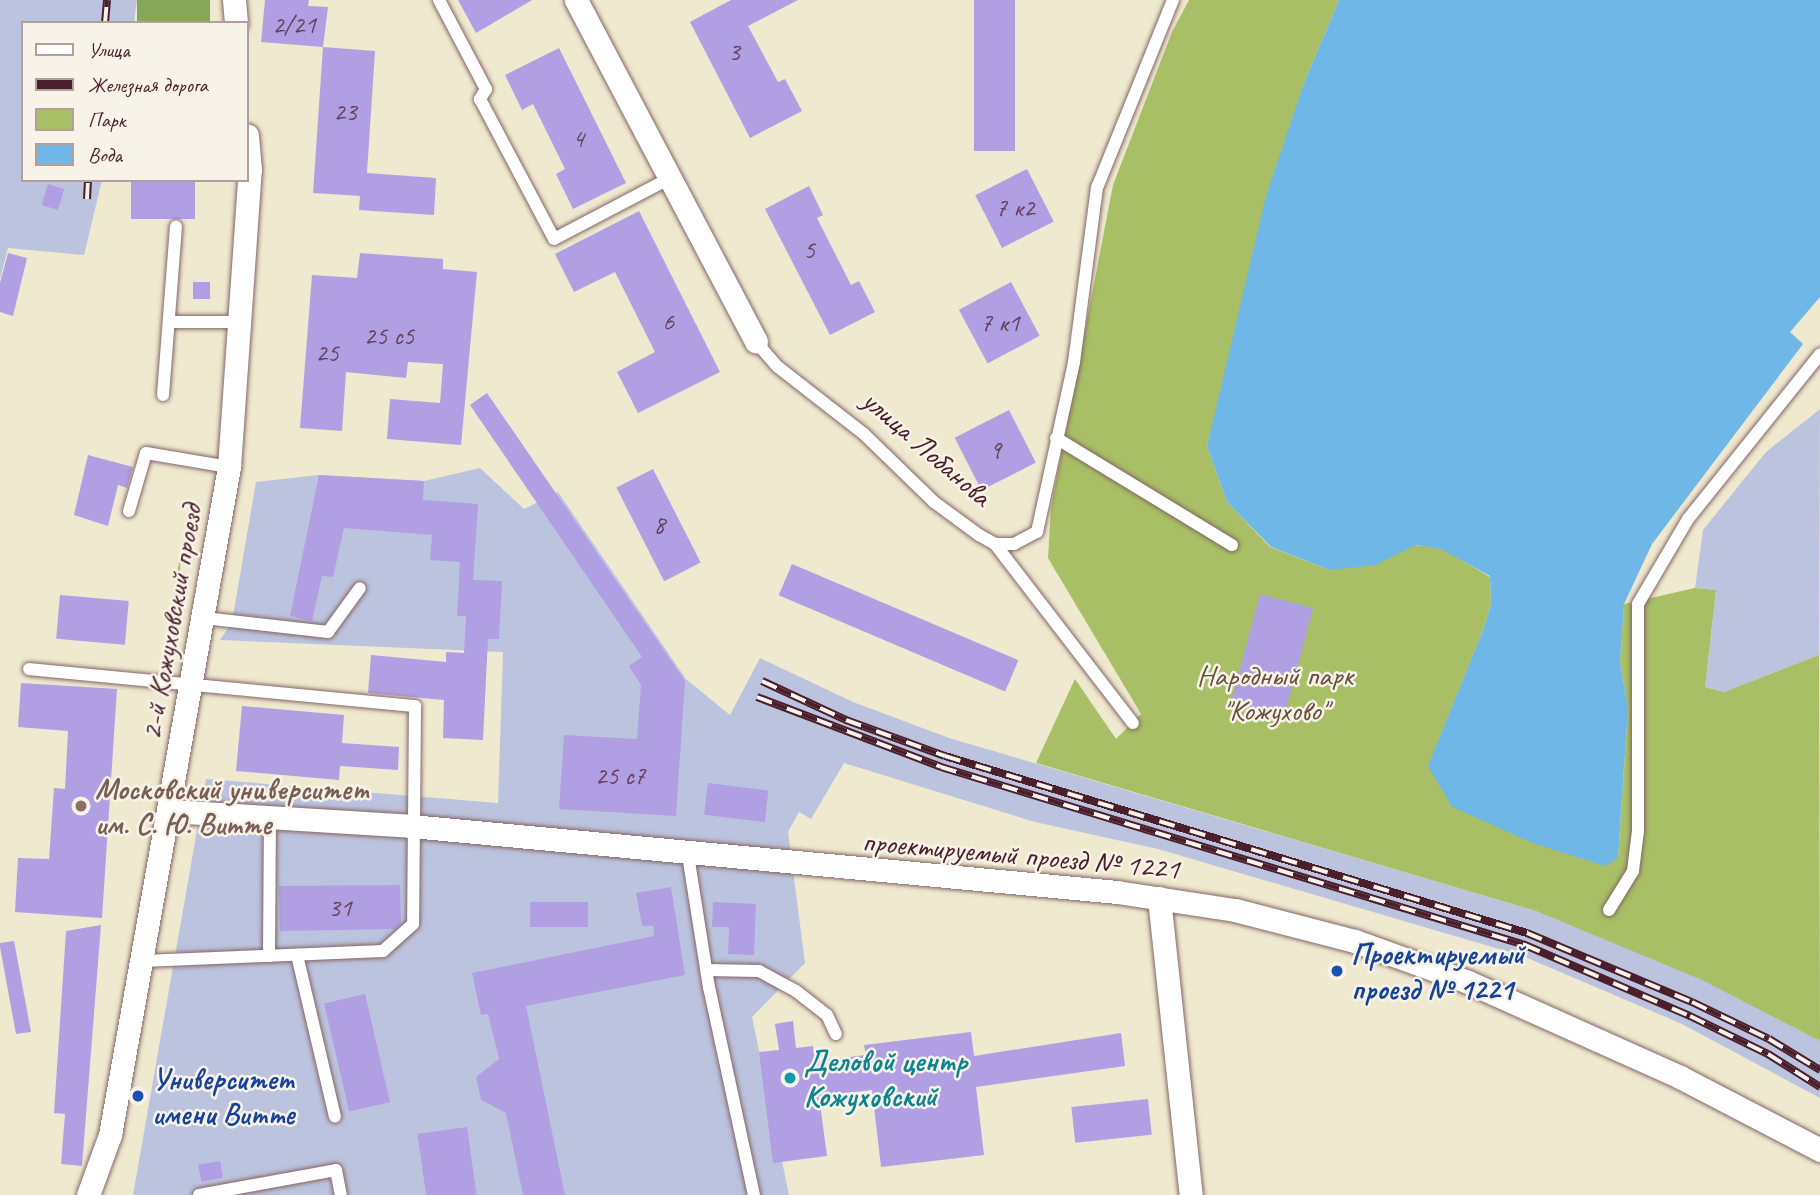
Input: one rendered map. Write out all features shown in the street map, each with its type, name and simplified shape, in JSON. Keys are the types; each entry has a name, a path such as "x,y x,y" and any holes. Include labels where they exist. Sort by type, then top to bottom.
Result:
{"street":[{"path":"234,0 236,21"},
{"name":"улица Лобанова","path":"576,0 756,342"},
{"name":"2-й Кожуховский проезд","path":"88,1195 110,1135 192,687 229,467 241,322 250,170 248,147"},
{"name":"проектируемый проезд № 1221","path":"169,811 411,826 688,855 1159,898 1287,923 1408,958 1680,1077 1820,1150"},
{"path":"1159,898 1191,1195"}],"lane":[{"path":"439,0 486,89 480,99 554,239 670,178"},
{"name":"улица Лобанова","path":"756,342 778,367 864,434 934,502 995,544 1014,544 1037,532 1074,362 1097,188 1173,0"},
{"path":"163,395 176,226"},
{"path":"169,322 241,322"},
{"path":"1609,910 1633,871 1638,831 1638,604 1688,519 1820,354"},
{"path":"1056,438 1232,545"},
{"path":"129,511 146,453 229,467"},
{"path":"995,544 1133,723"},
{"path":"204,618 328,632 360,588"},
{"path":"29,669 192,687 415,706 411,826 413,924 383,951 143,961"},
{"path":"269,956 270,817"},
{"path":"688,855 707,970 754,1195"},
{"path":"297,955 335,1117"},
{"path":"707,970 759,971 827,1015 836,1034"},
{"path":"199,1195 336,1170 341,1195"}],"shaded area":[{"path":"0,0 137,0 134,21 21,21 21,182 102,182 84,255 8,248 0,279"},
{"path":"1820,409 1819,655 1724,692 1705,687 1716,590 1695,588 1703,530 1766,452"},
{"path":"480,468 524,509 558,492 686,679 730,715 760,658 853,702 949,738 1536,911 1702,979 1820,1041 1820,1098 1682,1024 1523,956 1158,849 1035,822 844,763 811,819 799,812 788,832 805,963 752,1017 789,1195 133,1195 206,779 498,803 503,652 220,640 232,622 256,482 319,475 424,481"}],"green space":[{"path":"137,0 210,0 210,21 137,21"},
{"name":"Народный парк \"Кожухово\"","path":"1189,0 1339,0 1304,83 1207,446 1227,502 1270,547 1330,570 1414,545 1441,548 1490,577 1491,605 1483,630 1428,767 1618,858 1628,709 1620,662 1624,604 1695,588 1716,590 1705,687 1724,692 1819,655 1820,1041 1702,980 1536,911 1036,763 1075,679 1116,739 1141,714 1048,558 1051,507 1113,185 1172,32"},
{"path":"180,556 181,614 176,633 168,632"}],"water":[{"path":"1339,0 1820,0 1820,297 1790,332 1803,344 1652,544 1624,604 1620,662 1628,708 1618,858 1605,866 1533,843 1452,807 1428,766 1483,630 1491,605 1490,576 1441,549 1416,545 1375,565 1330,570 1271,547 1227,502 1207,446 1266,196 1304,83"}],"building":[{"path":"265,0 309,0 308,6 328,7 323,47 261,42"},
{"path":"458,0 532,0 476,33"},
{"path":"731,0 798,0 748,26 778,82 785,79 802,111 750,138 690,22"},
{"path":"974,0 1015,0 1015,151 974,151"},
{"path":"323,47 375,51 367,173 436,178 434,215 359,210 360,196 313,193"},
{"path":"559,48 626,183 573,209 556,174 565,169 533,104 522,110 505,75"},
{"path":"1027,169 1054,222 1002,248 975,195"},
{"path":"131,182 195,182 195,219 131,219"},
{"path":"48,184 64,189 58,210 42,205"},
{"path":"809,186 823,215 817,218 851,285 859,281 875,312 830,335 765,209"},
{"path":"639,211 720,372 638,413 617,372 655,352 615,272 574,292 555,254"},
{"path":"8,253 27,258 13,316 0,312 0,283"},
{"path":"360,253 443,259 443,269 477,272 461,445 387,439 390,399 440,403 443,364 408,362 406,378 346,372 342,431 300,428 312,275 357,278"},
{"path":"193,282 210,282 210,299 193,299"},
{"path":"1011,282 1040,336 988,364 959,310"},
{"path":"487,393 685,681 676,816 559,809 564,735 637,739 641,685 629,666 642,657 470,405"},
{"path":"1009,410 1036,463 981,490 955,438"},
{"path":"88,455 133,467 127,488 118,485 108,526 74,515"},
{"path":"653,469 701,563 664,581 616,488"},
{"path":"319,475 424,481 423,500 478,504 473,580 502,581 499,639 488,639 483,740 443,738 444,700 368,693 371,655 446,662 446,652 464,653 466,616 457,616 460,562 430,560 432,535 344,528 333,577 322,576 312,621 290,616"},
{"path":"792,564 1018,660 1005,691 779,595"},
{"path":"1260,594 1313,608 1283,720 1230,706"},
{"path":"60,595 129,601 125,645 56,639"},
{"name":"Московский университет им. С. Ю. Витте","path":"21,683 117,689 102,918 15,912 18,858 49,859 54,788 65,789 68,731 18,727"},
{"path":"242,706 344,715 342,743 399,747 398,770 340,766 339,780 236,771"},
{"path":"708,783 769,790 765,822 704,815"},
{"path":"400,885 401,923 394,929 280,931 279,886"},
{"path":"671,887 685,975 526,1006 565,1195 523,1195 506,1113 481,1100 476,1077 499,1059 488,1014 481,1015 472,973 654,936 653,926 642,926 636,893"},
{"path":"530,902 588,902 588,927 530,927"},
{"path":"713,902 756,904 754,955 728,954 729,927 712,927"},
{"path":"101,925 82,1166 61,1164 65,1114 54,1113 66,931"},
{"path":"14,941 31,1032 16,1034 0,947 0,943"},
{"path":"365,994 390,1102 349,1112 324,1003"},
{"path":"793,1021 796,1048 813,1046 815,1061 866,1055 864,1045 971,1032 974,1056 1121,1033 1125,1066 976,1087 984,1155 881,1167 872,1090 819,1096 827,1156 773,1163 759,1052 779,1050 775,1024"},
{"path":"1148,1099 1152,1135 1075,1143 1071,1107"},
{"path":"467,1127 477,1195 426,1195 417,1134"},
{"path":"220,1161 223,1178 201,1182 198,1165"}],"railway":[{"path":"105,21 107,0"},
{"path":"87,199 88,182"},
{"path":"762,681 846,720 945,756 1527,933 1692,1002 1769,1039 1820,1070"},
{"path":"757,697 941,767 1525,945 1690,1016 1768,1054 1820,1087"}],"place":[{"name":"Московский университет им. С. Ю. Витте","path":"81,806"},
{"name":"Проектируемый проезд № 1221","path":"1337,971"},
{"name":"Деловой центр Кожуховский","path":"790,1078"},
{"name":"Университет имени Витте","path":"138,1096"}]}
